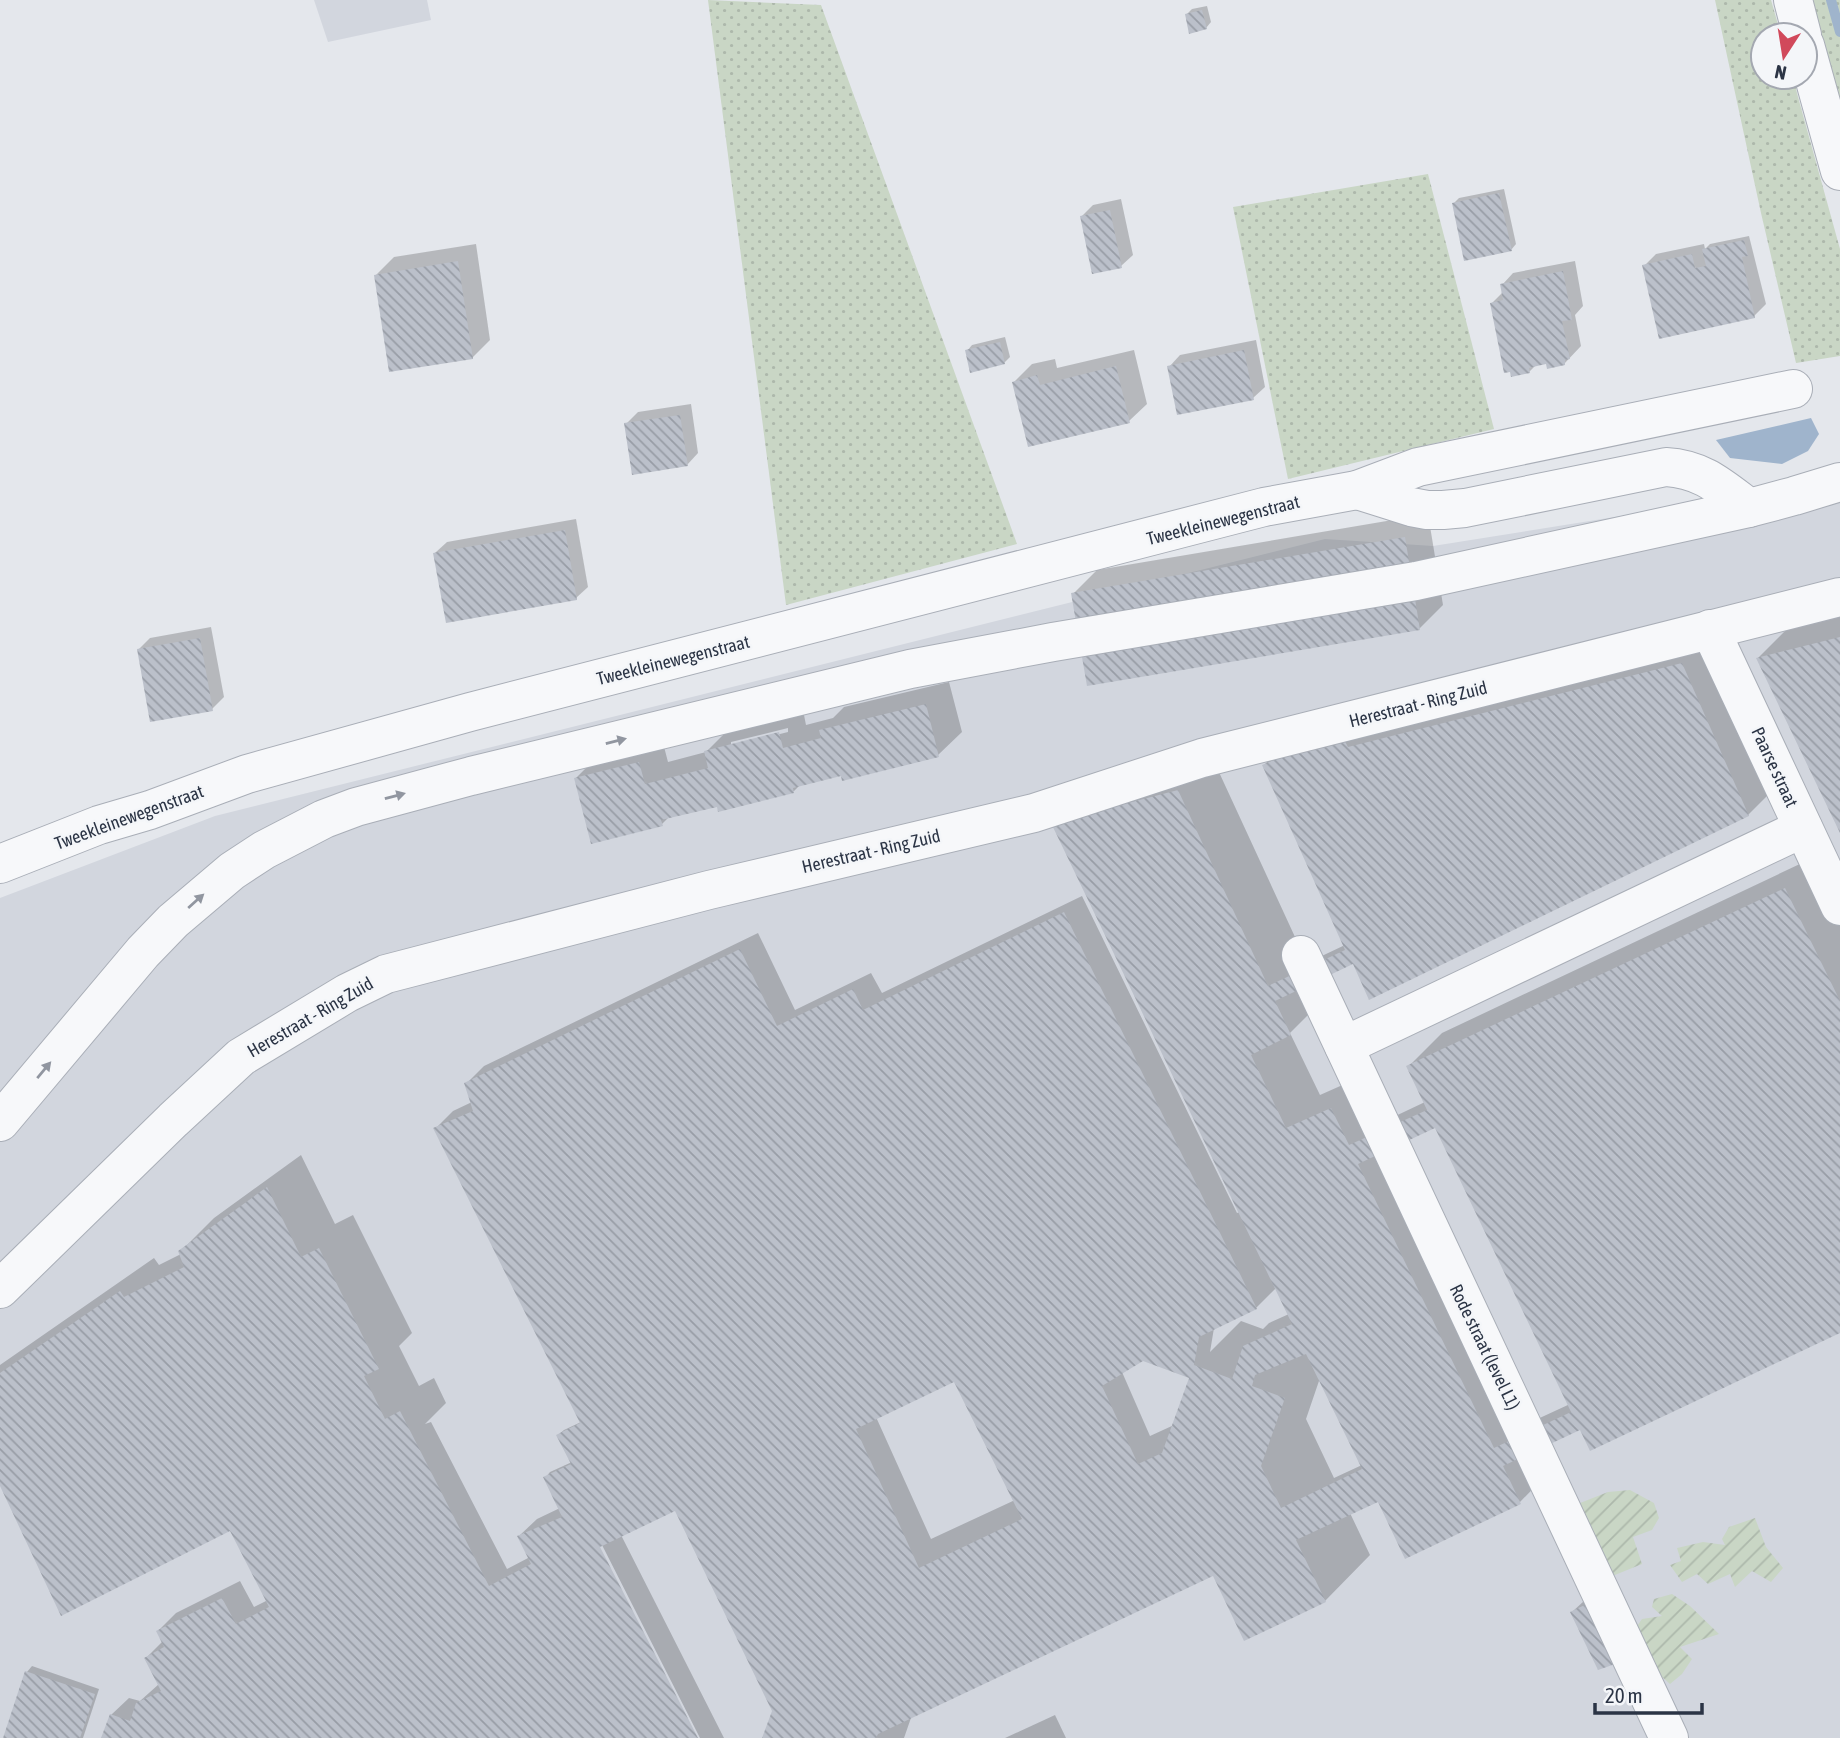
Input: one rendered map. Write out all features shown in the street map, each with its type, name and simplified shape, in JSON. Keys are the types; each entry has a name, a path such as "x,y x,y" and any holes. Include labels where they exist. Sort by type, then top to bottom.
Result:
{"street":[{"path":"1793,0 1798,21"},
{"path":"1818,91 1840,171"},
{"name":"Tweekleinewegenstraat","path":"0,864 99,825 150,810 247,774 470,712 1251,511 1357,490 1418,467 1793,389"},
{"name":"Tweekleinewegenstraat","path":"1357,490 1411,507 1443,510 1465,508 1666,467 1705,476 1749,508"},
{"path":"0,1122 143,952 173,921 232,871 264,850 324,819 356,807 471,776 910,669 1040,644 1416,581 1749,508 1840,482"},
{"name":"Herestraat - Ring Zuid","path":"0,1289 241,1057 347,993 386,974 709,890 1034,813 1202,758 1396,722 1448,709 1710,629 1840,597"},
{"name":"Paarse straat","path":"1710,629 1840,906"},
{"path":"1344,1046 1803,828"},
{"name":"Rode straat (level L1)","path":"1301,955 1669,1738"}],"shaded area":[{"path":"314,0 427,0 431,20 328,42"},
{"path":"1840,481 1840,1738 0,1738 0,898 215,816 1325,539 1433,546"}],"green space":[{"path":"708,0 821,5 1017,544 786,605"},
{"path":"1715,0 1771,0 1777,21 1749,21 1749,91 1797,91 1840,249 1840,356 1796,363"},
{"path":"1812,0 1840,0 1840,104 1819,21"},
{"path":"1428,174 1494,429 1288,479 1233,207"},
{"path":"1630,1490 1654,1503 1659,1518 1652,1530 1633,1537 1642,1564 1610,1577 1570,1507 1608,1492"},
{"path":"1755,1518 1766,1547 1783,1568 1771,1582 1752,1571 1735,1587 1730,1574 1708,1584 1697,1574 1682,1582 1670,1565 1681,1561 1677,1548 1703,1542 1725,1545 1722,1539 1729,1527"},
{"path":"1672,1594 1690,1606 1719,1634 1680,1647 1692,1659 1682,1674 1670,1684 1661,1676 1635,1629 1642,1619 1662,1616 1652,1607 1654,1599"}],"water":[{"path":"1811,418 1819,434 1808,451 1782,464 1730,458 1716,440"}],"building":[{"path":"1202,10 1207,29 1189,34 1185,14"},
{"path":"1499,193 1512,251 1464,261 1452,203"},
{"path":"1110,210 1122,268 1092,274 1080,216"},
{"path":"1744,240 1748,256 1742,257 1755,318 1659,339 1642,265 1692,254 1695,268 1706,266 1702,249"},
{"path":"458,261 473,359 389,372 374,275"},
{"path":"1563,271 1572,320 1562,321 1570,359 1565,360 1565,365 1547,369 1546,364 1529,368 1530,373 1511,377 1510,372 1504,373 1490,303 1503,300 1500,284"},
{"path":"1000,342 1005,364 970,373 965,350"},
{"path":"1244,350 1254,400 1177,415 1167,366"},
{"path":"1116,366 1130,423 1028,447 1012,382 1037,375 1040,385"},
{"path":"680,415 688,466 632,475 624,423"},
{"path":"565,530 577,600 446,623 433,553"},
{"path":"1405,537 1420,630 1087,686 1071,593"},
{"path":"1840,637 1840,833 1756,658"},
{"path":"200,638 213,711 150,722 137,649"},
{"path":"1682,663 1749,816 1369,1000 1353,964 1275,1001 1291,1035 1251,1055 1286,1128 1331,1108 1349,1145 1427,1110 1406,1066 1785,888 1840,1001 1840,1333 1590,1451 1580,1430 1503,1466 1521,1504 1405,1559 1378,1502 1296,1540 1326,1602 1244,1641 1213,1576 878,1734 876,1738 762,1738 772,1711 675,1511 600,1547 698,1738 101,1738 110,1714 130,1721 136,1703 161,1691 144,1658 164,1647 156,1631 222,1598 236,1624 269,1607 230,1531 61,1616 0,1486 0,1373 120,1291 124,1297 184,1267 178,1251 267,1187 301,1257 319,1248 379,1369 364,1376 385,1419 400,1411 489,1586 531,1564 517,1536 562,1517 543,1477 571,1464 556,1435 580,1423 433,1128 473,1111 464,1083 740,949 777,1026 853,989 863,1010 1064,912 1257,1309 1199,1337 1194,1365 1232,1379 1243,1346 1292,1324 1051,823 1178,790 1268,986 1345,950 1262,765 1340,732 1348,747","holes":["1435,1128 1571,1412 1494,1448 1358,1164","1306,1354 1362,1469 1281,1508 1261,1466 1285,1398 1252,1386 1255,1375","1143,1361 1189,1378 1162,1453 1138,1464 1102,1386","954,1382 1022,1519 919,1568 856,1429"]},
{"path":"926,704 939,757 842,781 841,776 793,788 794,793 718,812 717,807 661,820 663,826 591,844 574,778 639,762 645,784 708,768 704,751 779,732 783,748 821,738 819,730"},
{"path":"1591,1602 1621,1662 1598,1670 1570,1612"},
{"path":"25,1671 95,1694 80,1738 3,1738"}],"waterway":[{"path":"1831,0 1840,32"}]}
